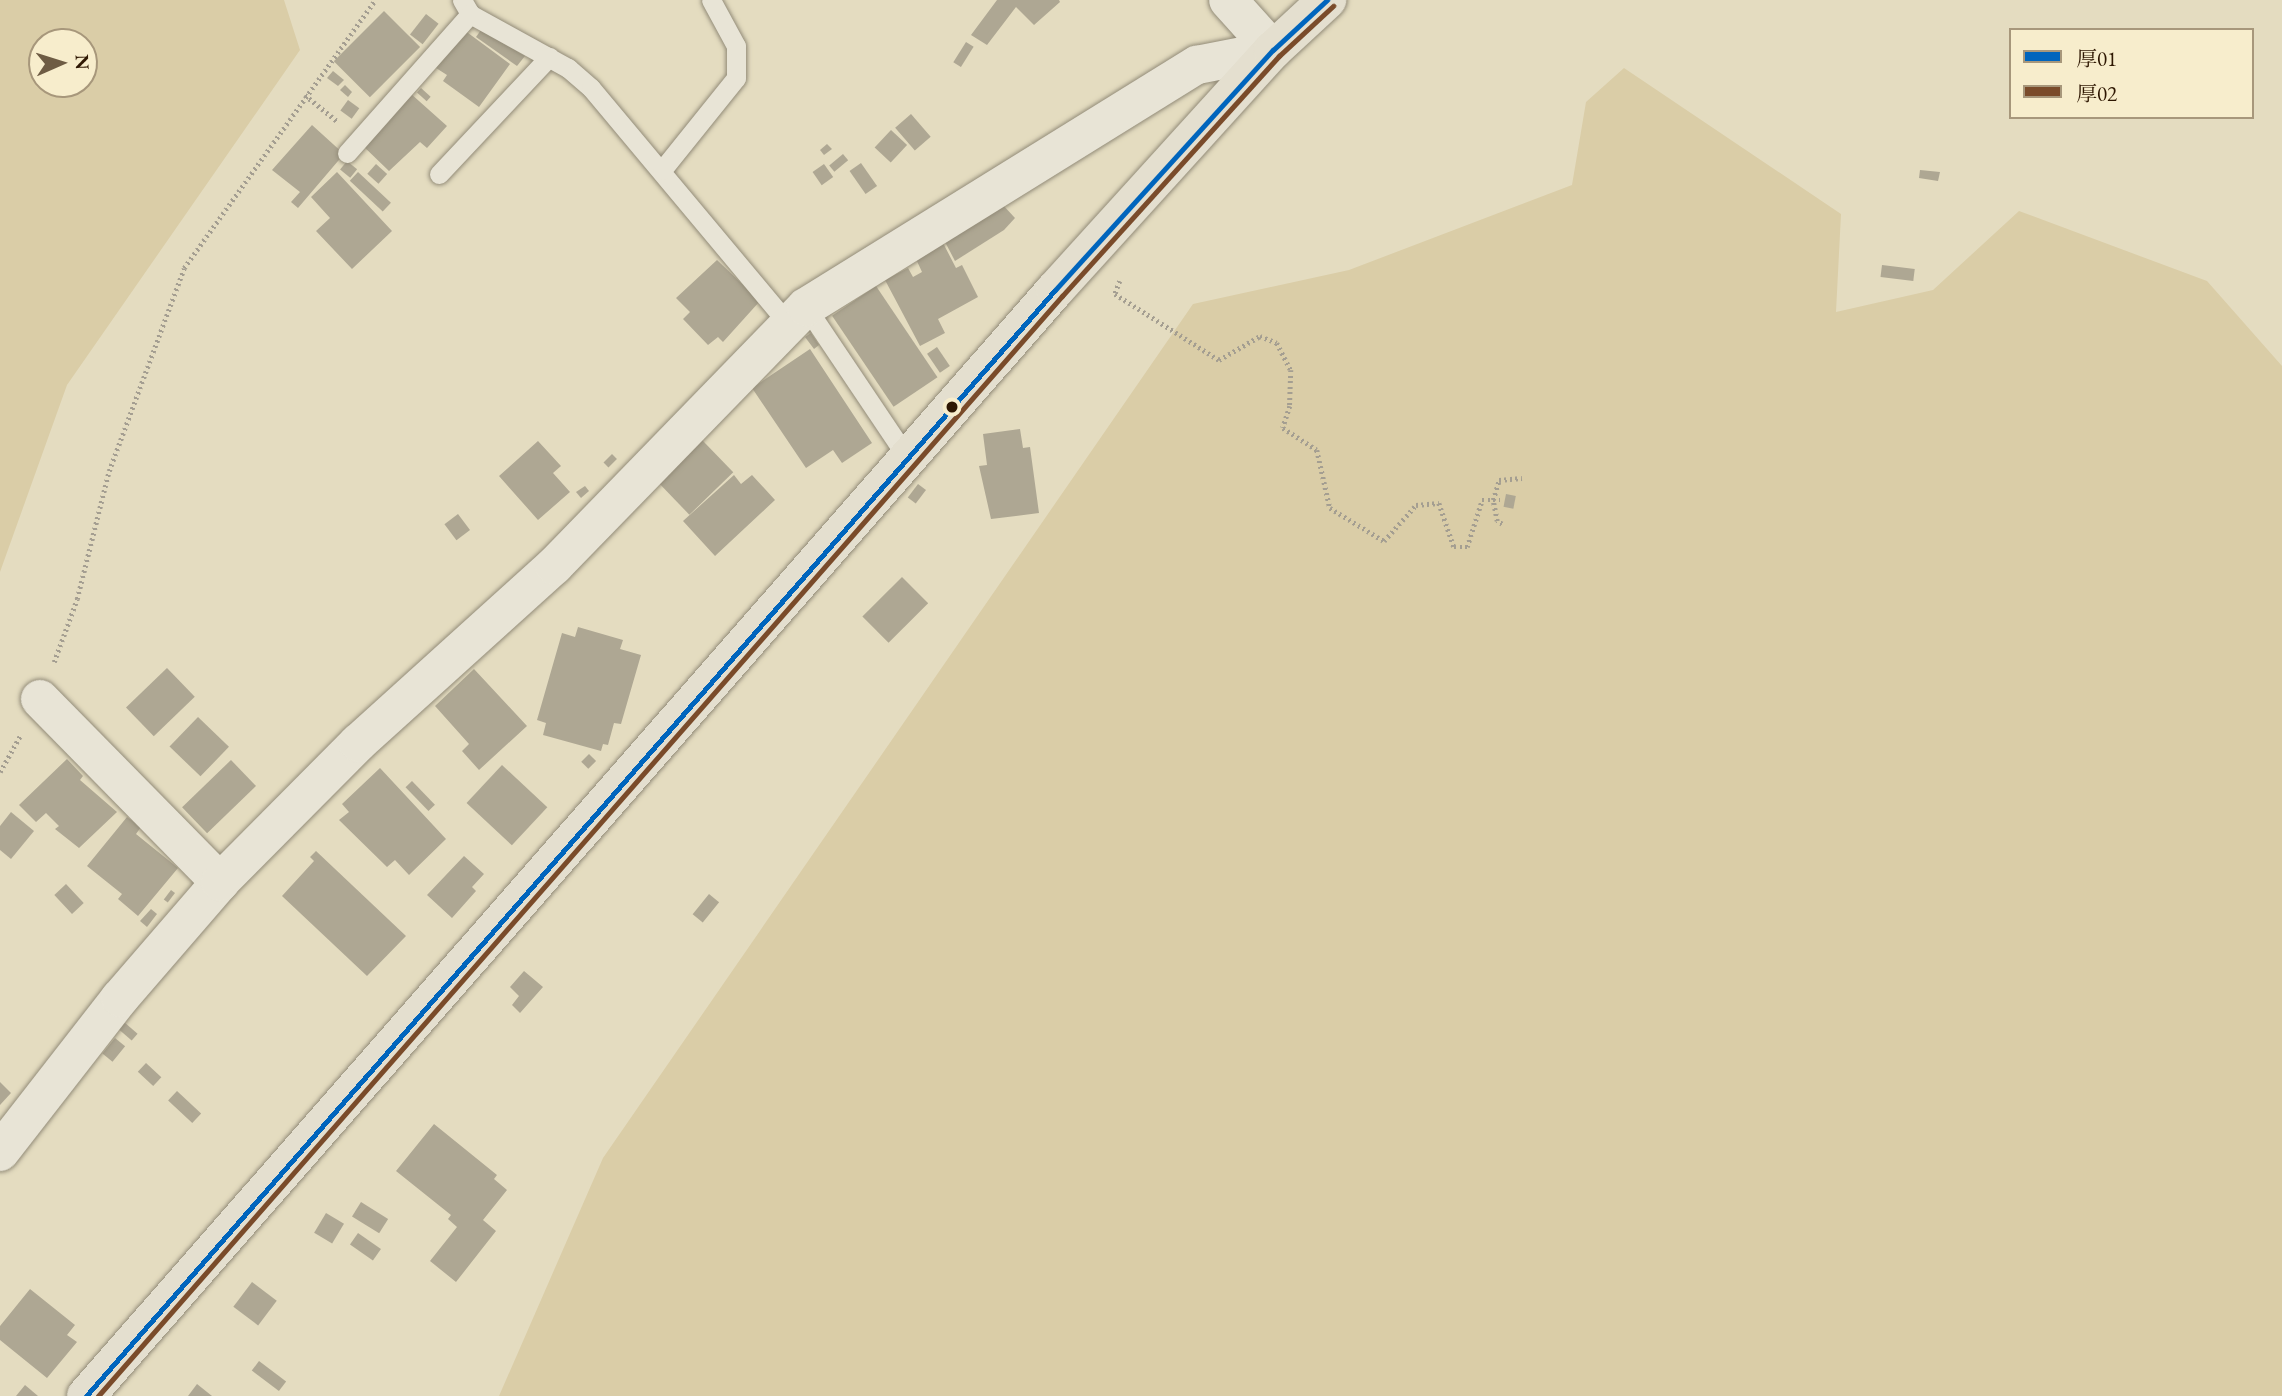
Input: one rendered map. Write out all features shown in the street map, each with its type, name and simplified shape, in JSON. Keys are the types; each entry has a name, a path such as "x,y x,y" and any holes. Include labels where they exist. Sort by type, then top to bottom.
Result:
{"highway":[{"path":"86,1396 908,459 1273,50 1327,0"}],"street":[{"path":"1228,0 1273,50"},
{"path":"0,1152 111,1008 220,881 358,743 554,566 797,316 1197,65 1273,50"},
{"path":"40,699 220,881"}],"lane":[{"path":"662,170 736,78 736,46 711,0"},
{"path":"353,146 466,7 549,57 590,89 797,316 908,459"},
{"path":"439,174 549,57"}],"path":[{"path":"0,772 40,699 77,599 109,471 184,268 372,1"},
{"path":"305,95 353,146"},
{"path":"1123,271 1115,295 1219,360 1260,336 1277,343 1291,370 1290,407 1283,428 1317,450 1330,508 1384,541 1416,505 1439,503 1454,547 1467,547 1482,500 1500,500"},
{"path":"1502,524 1497,521 1493,500 1499,480 1522,478"}],"shaded area":[{"path":"0,0 284,0 300,50 67,385 0,572"},
{"path":"1624,68 1841,214 1836,312 1933,290 2019,211 2207,281 2282,366 2282,1396 499,1396 603,1158 1193,304 1349,270 1572,185 1586,102"}],"building":[{"path":"997,0 1060,2 1034,25 1016,7 987,45 971,35"},
{"path":"384,11 420,47 370,97 334,61"},
{"path":"426,14 439,24 423,44 410,34"},
{"path":"464,30 510,64 479,107 443,81 447,75 436,68"},
{"path":"481,30 525,56 517,66 476,37"},
{"path":"966,42 974,47 961,67 953,62"},
{"path":"333,71 344,80 338,86 327,78"},
{"path":"345,85 352,92 348,97 340,90"},
{"path":"421,88 431,97 427,101 417,92"},
{"path":"410,93 447,126 427,148 420,142 389,171 361,144"},
{"path":"348,100 359,108 352,119 340,111"},
{"path":"911,114 931,137 915,150 895,128"},
{"path":"312,125 344,154 298,208 291,202 300,192 272,170"},
{"path":"891,130 907,145 891,163 875,148"},
{"path":"827,144 832,149 824,155 820,150"},
{"path":"843,154 848,160 834,172 829,166"},
{"path":"347,161 357,169 350,178 340,170"},
{"path":"861,163 877,186 866,194 850,171"},
{"path":"376,164 387,174 378,184 367,174"},
{"path":"824,164 833,177 822,185 813,172"},
{"path":"1920,170 1940,172 1938,181 1919,178"},
{"path":"337,172 392,231 352,269 316,231 330,218 311,197"},
{"path":"358,172 391,203 383,211 350,181"},
{"path":"1002,204 1015,218 1004,230 955,261 944,240"},
{"path":"942,241 956,268 962,265 978,297 938,319 945,333 920,346 885,280 908,268 913,277 922,272 916,259"},
{"path":"717,260 760,301 723,342 718,337 708,345 683,319 690,312 676,298"},
{"path":"1882,265 1915,269 1913,281 1881,277"},
{"path":"876,286 938,377 894,407 832,316"},
{"path":"811,333 819,345 814,349 805,337"},
{"path":"937,347 950,366 940,373 927,354"},
{"path":"810,349 872,443 842,463 833,450 806,468 752,388"},
{"path":"1020,429 1023,448 1030,447 1039,513 991,519 979,466 987,465 983,434"},
{"path":"702,440 733,472 689,515 658,482"},
{"path":"538,441 561,466 553,473 570,492 538,520 499,476"},
{"path":"612,454 617,459 608,467 604,462"},
{"path":"734,475 741,484 752,475 775,500 715,556 683,521"},
{"path":"918,484 926,490 916,504 908,498"},
{"path":"585,486 589,491 581,498 576,492"},
{"path":"1506,494 1516,496 1513,509 1504,507"},
{"path":"458,514 470,530 456,540 444,524"},
{"path":"902,577 928,603 889,643 862,617"},
{"path":"578,627 623,640 620,649 641,655 621,724 614,723 608,745 603,744 601,751 543,735 546,723 537,720 562,633 575,637"},
{"path":"167,668 195,697 154,736 126,708"},
{"path":"474,669 527,726 479,770 462,751 469,744 435,706"},
{"path":"198,717 229,747 200,776 170,746"},
{"path":"589,754 596,761 588,769 581,762"},
{"path":"67,759 83,776 80,780 117,812 79,848 55,829 59,826 46,813 36,822 19,805"},
{"path":"231,760 256,786 207,833 182,807"},
{"path":"502,765 547,807 512,845 467,803"},
{"path":"380,768 446,839 409,875 395,860 387,867 339,820 349,812 342,804"},
{"path":"412,781 435,805 428,811 406,787"},
{"path":"11,812 34,831 11,859 0,850 0,826"},
{"path":"127,817 141,827 136,834 178,868 138,916 118,899 122,894 87,866"},
{"path":"316,851 406,936 367,976 282,896 314,861 310,857"},
{"path":"464,856 484,874 472,887 476,891 452,918 427,895"},
{"path":"66,884 84,903 72,914 54,895"},
{"path":"171,890 175,893 168,903 164,900"},
{"path":"709,894 719,902 703,922 693,914"},
{"path":"151,909 157,914 147,927 140,921"},
{"path":"524,971 543,987 520,1013 512,1005 519,996 510,987"},
{"path":"124,1022 138,1034 132,1041 118,1029"},
{"path":"115,1038 125,1046 113,1062 102,1054"},
{"path":"146,1063 161,1077 153,1086 138,1072"},
{"path":"0,1082 11,1093 0,1105"},
{"path":"177,1091 201,1114 192,1123 168,1101"},
{"path":"434,1124 497,1175 494,1179 507,1190 483,1220 496,1231 456,1282 430,1261 457,1227 448,1219 451,1215 396,1171"},
{"path":"361,1202 388,1219 379,1233 352,1216"},
{"path":"326,1213 344,1224 332,1244 314,1233"},
{"path":"358,1233 381,1249 373,1261 350,1244"},
{"path":"252,1282 277,1301 258,1325 233,1307"},
{"path":"30,1289 75,1325 67,1335 77,1342 47,1378 0,1340 0,1326"},
{"path":"259,1361 286,1381 279,1391 252,1371"},
{"path":"197,1384 212,1396 188,1396"},
{"path":"25,1385 38,1396 16,1396"}],"transit line":[{"name":"厚01","path":"86,1396 1055,290 1273,50 1327,0"},
{"name":"厚02","path":"98,1396 1062,296 1279,56 1333,6"}]}
